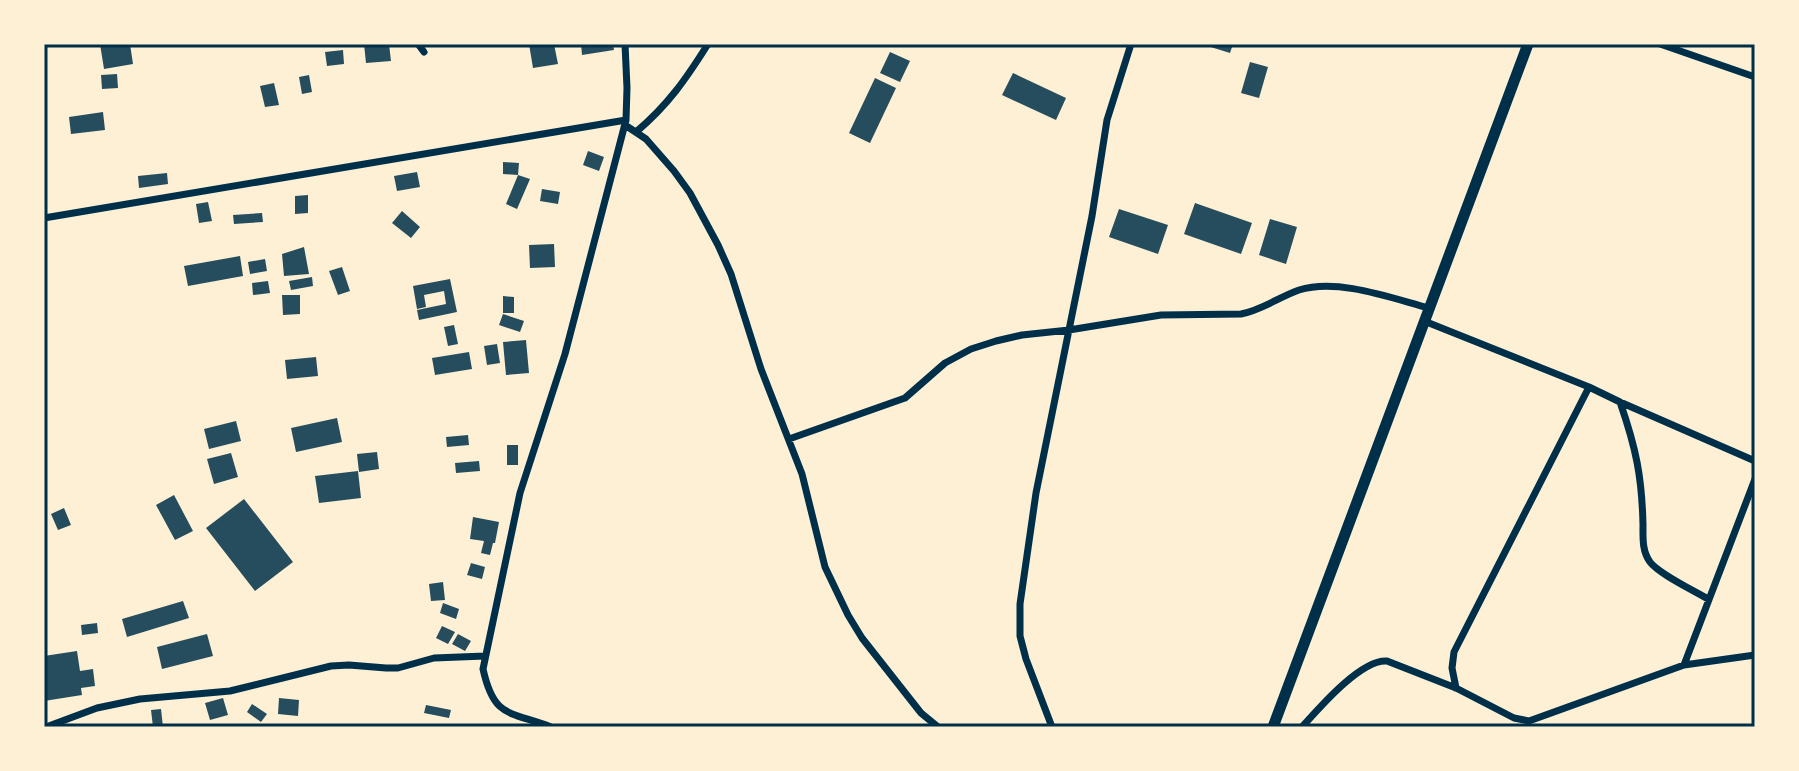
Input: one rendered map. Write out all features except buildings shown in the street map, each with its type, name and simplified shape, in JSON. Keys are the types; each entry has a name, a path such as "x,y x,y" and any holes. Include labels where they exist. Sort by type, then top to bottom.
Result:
{"highway":[{"path":"1273,727 1528,44"}],"street":[{"path":"418,44 424,52"},
{"path":"551,727 508,714 491,697 483,669 520,493 565,354 626,122 625,44"},
{"path":"636,132 672,99 708,44"},
{"path":"1052,727 1020,636 1020,604 1036,493 1092,216 1107,120 1131,44"},
{"path":"1660,44 1755,77"},
{"path":"626,122 674,171 690,193 718,245 805,484 825,567 848,615 862,638 921,713 938,727"},
{"path":"44,218 626,122"},
{"path":"789,439 905,398 945,363 971,349 1022,335 1161,315 1241,314 1299,290 1315,287 1358,290 1429,308"},
{"path":"1424,321 1589,387 1755,461"},
{"path":"1456,688 1453,659 1462,634 1589,387"},
{"path":"1620,402 1637,455 1647,559 1708,599"},
{"path":"1684,665 1755,479"},
{"path":"1302,727 1340,686 1381,660 1456,688 1514,718 1529,721 1684,665 1755,655"},
{"path":"45,727 97,708 125,702 230,691 331,666 398,668 434,658 485,656"}]}
